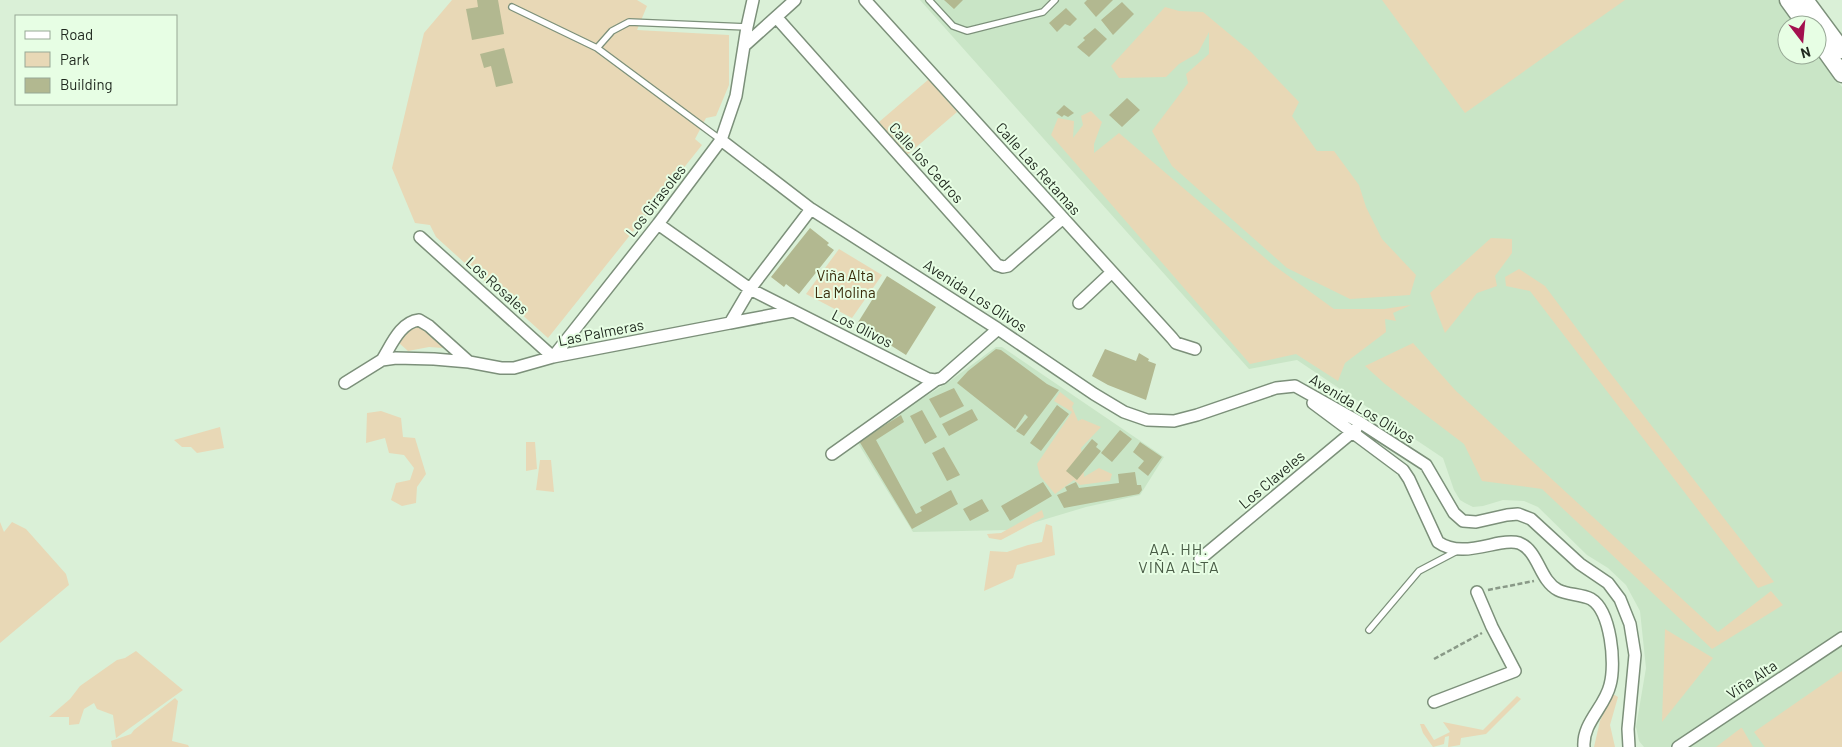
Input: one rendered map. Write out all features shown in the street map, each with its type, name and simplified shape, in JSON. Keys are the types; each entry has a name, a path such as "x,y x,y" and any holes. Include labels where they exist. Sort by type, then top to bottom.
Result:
{"main road":[{"path":"1788,0 1799,15"},
{"path":"1805,0 1842,50"},
{"path":"1827,53 1842,74"}],"street":[{"name":"Los Girasoles","path":"553,357 658,224 721,140 736,96 746,27 753,0"},
{"path":"744,46 795,0"},
{"name":"Calle Las Retamas","path":"865,0 1176,342 1195,348"},
{"name":"Calle los Cedros","path":"777,18 997,265 1008,266 1063,218"},
{"name":"Avenida Los Olivos","path":"721,140 811,209 1124,412 1147,420 1174,421 1276,388 1295,386 1357,428 1426,465 1454,514 1463,521 1476,522 1518,514 1531,519 1580,564 1608,583 1620,599 1630,624 1635,655 1628,729 1630,747"},
{"path":"730,323 750,289 811,209"},
{"name":"Los Olivos","path":"658,224 750,289 928,379 936,380"},
{"name":"Los Rosales","path":"420,237 553,357"},
{"path":"1079,302 1112,272"},
{"name":"Las Palmeras","path":"345,383 382,360 418,358 469,362 506,368 553,357 793,311"},
{"path":"382,360 399,332 407,324 419,320 430,326 469,362"},
{"path":"832,454 936,380 942,378 998,329"},
{"path":"1357,428 1403,470 1438,542 1446,548 1459,550 1510,542 1519,544 1528,550 1547,579 1558,590 1590,599 1598,606 1605,618 1611,643 1612,675 1610,686 1586,730 1584,747"},
{"name":"Los Claveles","path":"1200,559 1357,428"},
{"path":"1434,702 1515,671 1492,627 1477,592"},
{"name":"Viña Alta","path":"1678,747 1842,638"}],"lane":[{"path":"929,0 954,26 967,31 1043,12 1055,0"},
{"path":"512,7 597,48 721,140"},
{"path":"597,48 612,31 629,22 746,27"},
{"path":"1368,630 1419,571 1459,550"}],"path":[{"path":"1477,592 1547,579"},
{"path":"1434,659 1492,627"}],"shaded area":[{"path":"920,0 1778,0 1789,15 1777,15 1777,65 1826,65 1842,87 1842,747 1644,747 1639,741 1636,727 1646,668 1640,611 1626,585 1608,568 1587,555 1538,507 1524,501 1503,500 1473,507 1460,500 1454,490 1443,458 1297,360 1249,369"},
{"path":"996,347 1002,347 1164,457 1140,495 1086,507 1009,530 913,532 856,440 950,381"}],"green space":[{"path":"452,0 637,0 647,6 637,30 729,35 729,85 716,116 706,118 695,139 702,145 548,338 436,237 430,225 415,223 392,168 424,33"},
{"path":"1382,0 1625,0 1465,113"},
{"path":"1165,7 1179,11 1203,12 1251,52 1299,102 1292,116 1317,151 1334,151 1359,185 1366,207 1382,239 1416,275 1410,295 1350,299 1287,268 1172,166 1152,131 1188,83 1186,74 1209,54 1209,32 1198,53 1179,64 1166,77 1119,78 1111,66"},
{"path":"929,79 957,112 907,155 879,122"},
{"path":"1091,111 1102,122 1094,144 1094,153 1119,133 1272,264 1334,309 1384,309 1411,305 1393,313 1396,321 1385,319 1386,332 1345,363 1338,381 1296,354 1250,364 1051,135 1058,118 1074,121 1073,138 1083,125 1081,116"},
{"path":"1491,238 1512,239 1512,253 1495,276 1497,286 1477,293 1445,333 1430,293"},
{"name":"Viña Alta La Molina","path":"839,249 882,275 852,318 806,294"},
{"path":"1519,269 1545,286 1604,365 1774,582 1758,588 1530,291 1506,286 1505,277"},
{"path":"416,326 424,327 443,348 429,347 408,351 399,343 399,338 406,331"},
{"path":"1413,343 1456,391 1718,632 1771,591 1783,605 1712,649 1542,489 1482,481 1464,444 1385,384 1365,366"},
{"path":"1060,392 1074,403 1072,407 1078,421 1082,419 1101,427 1081,448 1084,477 1099,468 1112,474 1110,481 1080,485 1074,480 1055,494 1040,476 1037,464 1072,412 1054,401"},
{"path":"381,411 401,418 403,437 415,438 426,474 417,487 416,503 402,506 391,500 396,483 410,480 414,468 404,455 389,453 385,438 366,443 367,413"},
{"path":"220,427 224,448 197,453 191,447 182,447 174,440"},
{"path":"526,442 535,442 537,469 526,471"},
{"path":"540,460 551,460 554,492 536,490"},
{"path":"1042,510 1044,517 1001,540 989,538 987,534 1001,533"},
{"path":"0,522 4,532 12,522 26,529 66,574 69,585 0,643"},
{"path":"1046,524 1052,526 1055,555 1017,565 1013,578 984,591 990,551 1007,552 1042,542"},
{"path":"1665,629 1713,658 1662,722"},
{"path":"136,651 183,690 116,738 113,715 97,709 94,703 84,709 79,724 69,725 69,717 49,717 70,699 80,686 117,660 125,658"},
{"path":"1842,671 1842,747 1765,747 1754,732"},
{"path":"1613,694 1618,697 1610,725 1615,747 1594,747 1600,721"},
{"path":"1517,696 1521,699 1486,734 1461,738 1460,745 1448,747 1449,736 1445,737 1444,744 1433,747 1423,733 1420,724 1424,724 1434,740 1450,732 1443,722 1483,730"},
{"path":"175,698 178,701 172,741 188,745 189,747 112,747 111,741 131,734"},
{"path":"1741,728 1753,747 1716,747"}],"building":[{"path":"477,0 498,0 504,34 472,40 466,9 478,7"},
{"path":"944,0 963,0 954,9"},
{"path":"1087,0 1113,0 1096,17 1084,3"},
{"path":"1122,2 1134,14 1113,35 1101,20"},
{"path":"1066,8 1077,19 1070,26 1065,24 1057,32 1049,23"},
{"path":"1095,28 1107,39 1089,57 1077,47 1085,40 1083,38"},
{"path":"504,48 513,83 496,87 491,66 484,68 480,54"},
{"path":"1127,98 1140,110 1122,127 1109,115"},
{"path":"1064,105 1074,113 1068,117 1064,115 1062,117 1056,113"},
{"path":"810,228 829,243 827,245 834,250 799,294 786,284 784,287 771,277"},
{"path":"887,276 936,307 906,355 857,324"},
{"path":"996,349 1001,350 1047,384 1059,390 1024,436 1016,431 1028,417 1025,414 1015,429 957,383 968,371"},
{"path":"1105,349 1136,361 1139,353 1149,359 1148,361 1156,364 1146,400 1108,385 1092,376"},
{"path":"954,388 964,406 940,418 929,399"},
{"path":"1057,405 1069,414 1041,451 1030,443"},
{"path":"972,409 978,420 949,436 942,424"},
{"path":"922,410 937,437 925,444 910,416"},
{"path":"901,415 904,422 876,440 916,514 922,511 920,507 951,490 958,504 912,529 859,441"},
{"path":"1120,430 1132,439 1112,462 1101,453"},
{"path":"1092,439 1098,444 1096,447 1101,451 1077,480 1066,471"},
{"path":"1140,442 1162,457 1148,476 1138,468 1144,461 1133,452"},
{"path":"944,447 960,475 947,481 932,453"},
{"path":"1135,472 1137,485 1141,485 1142,490 1139,494 1064,508 1057,495 1067,491 1065,487 1076,482 1079,488 1119,483 1118,474"},
{"path":"1043,482 1052,496 1010,521 1001,506"},
{"path":"982,499 989,511 970,521 963,509"}],"district":[{"name":"AA. HH. VIÑA ALTA","path":"1179,558"}]}
